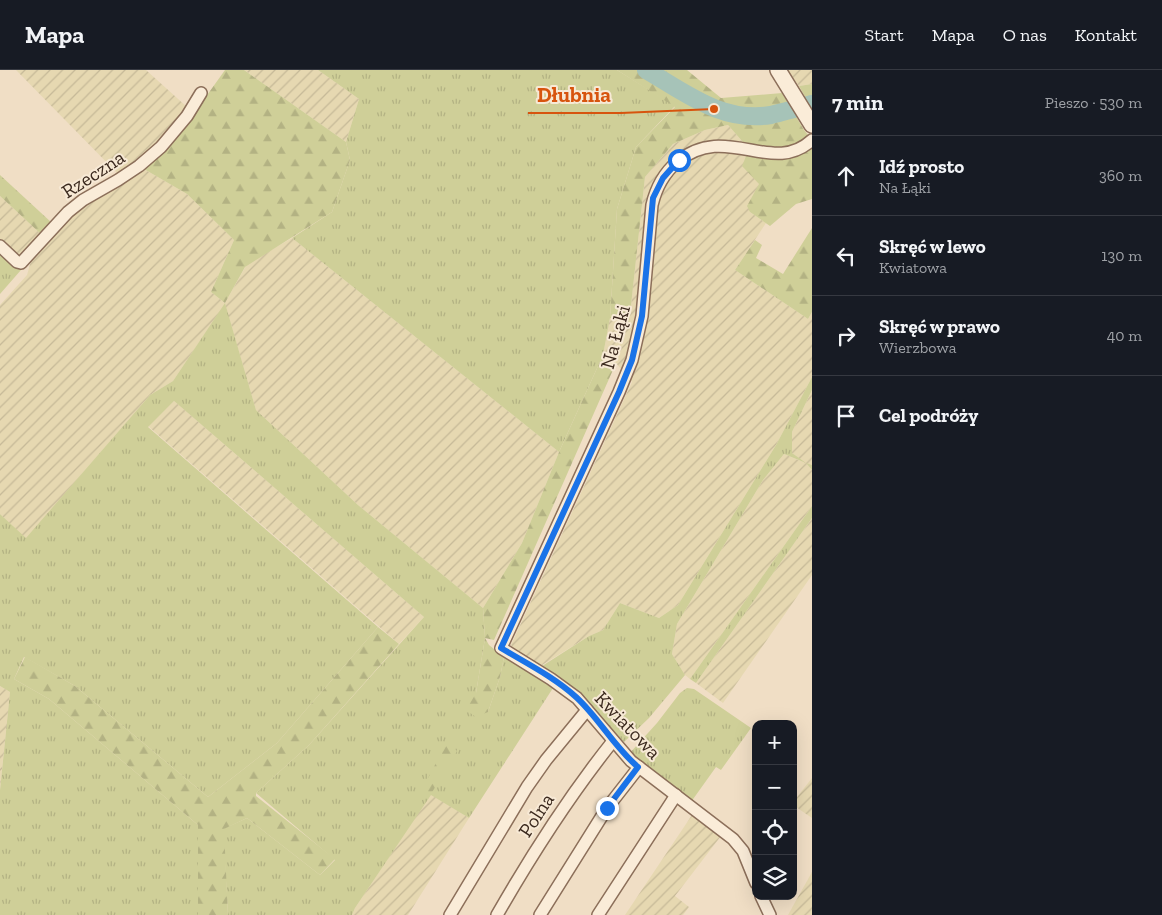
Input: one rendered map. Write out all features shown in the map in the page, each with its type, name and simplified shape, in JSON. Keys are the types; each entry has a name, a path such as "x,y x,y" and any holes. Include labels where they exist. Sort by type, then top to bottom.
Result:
{"street":[{"path":"778,70 811,124"},
{"name":"Rzeczna","path":"0,246 17,262 21,263 68,212 83,200 139,166 161,147 187,116 201,93"},
{"name":"Na Łąki","path":"501,648 632,360 642,316 652,205 663,178 679,160 703,148 728,146 784,154 801,149 812,140"},
{"name":"Kwiatowa","path":"501,648 577,698 622,752 638,767 733,839 746,858 752,873"},
{"path":"450,915 527,787 546,760 587,710"},
{"name":"Polna","path":"497,915 580,781 613,741"},
{"path":"540,915 607,808 638,767"},
{"path":"598,915 676,795"},
{"path":"763,900 770,915"}],"shaded area":[{"path":"16,70 146,70 187,107 156,147 120,176"},
{"path":"244,70 318,70 359,99 346,142"},
{"path":"787,70 812,70 812,84 799,86"},
{"path":"728,125 749,149 759,184 750,212 766,223 735,270 808,319 812,312 812,377 776,445 678,605 659,618 620,603 603,630 589,636 539,667 516,653 511,645 632,382 616,363 603,355 610,318 629,324 645,177 673,144 705,130"},
{"path":"144,169 187,194 234,240 211,292 225,303 247,264 292,238 559,452 522,543 483,608 358,505 256,410 225,304 173,381 150,395 26,539 0,514 0,305 27,275 31,261 63,225 84,206 121,185"},
{"path":"0,196 43,236 20,260 0,241"},
{"path":"812,390 812,465 807,464 812,470 812,506 690,679 685,675 672,654 677,624 763,480 784,454 803,462 792,453 792,432"},
{"path":"174,401 424,617 399,644 148,426"},
{"path":"812,518 812,575 723,703 696,683"},
{"path":"0,686 10,692 0,789"},
{"path":"812,778 812,818 797,808 797,797"},
{"path":"431,794 469,818 408,915 352,915 355,908"},
{"path":"692,815 721,836 675,896 689,907 683,915 625,915"},
{"path":"812,872 812,915 788,915"}],"green space":[{"path":"225,70 244,70 346,142 350,160 332,212 245,267 225,303 211,292 234,240 187,194 144,169 180,133"},
{"path":"318,70 617,70 675,106 636,147 617,209 610,318 603,355 559,452 292,238 332,212 350,160 346,142 359,99"},
{"path":"617,70 687,70 721,98 782,93 812,140 812,199 796,204 770,226 750,212 747,206 759,184 742,166 749,149 728,125 705,130 673,144 645,177 629,324 610,318 617,209 636,147 675,107"},
{"path":"812,84 812,109 799,86"},
{"path":"0,175 52,223 43,236 0,196"},
{"path":"812,228 812,312 808,319 735,270 755,240 762,245 756,258 783,274"},
{"path":"0,250 21,270 0,294"},
{"path":"225,303 256,410 358,505 483,608 485,638 476,693 488,712 500,677 504,657 553,688 469,818 431,795 352,915 228,915 223,829 247,818 320,875 335,860 256,793 309,745 424,617 174,401 148,427 378,627 277,743 208,797 75,686 24,657 14,679 49,699 198,825 198,915 0,915 0,790 10,692 0,686 0,514 26,538 150,395 173,381"},
{"path":"603,355 616,363 494,640 485,638 483,608 522,543 559,452"},
{"path":"812,377 812,390 792,432 792,453 806,463 784,454 763,480 677,624 672,654 685,675 649,718 624,742 581,696 539,668 589,636 603,630 620,603 659,618 678,605 776,445"},
{"path":"812,506 812,518 696,683 690,679"},
{"path":"378,627 399,644 309,745 256,793 256,796 335,859 320,875 247,818 224,829 228,915 198,915 198,825 49,699 14,679 25,657 75,686 208,797 277,743"},
{"path":"485,638 489,645 504,657 500,677 488,712 476,717 466,710 476,693"},
{"path":"687,688 694,689 751,728 721,770 716,767 691,802 628,755 657,723 680,693"},
{"path":"447,742 457,751 431,794 423,793 425,784"}],"waterway":[{"path":"646,70 705,104 736,115 771,115 812,104"}],"place":[{"name":"Dłubnia","path":"714,109"}],"route":[{"path":"607,808 638,767 622,752 577,698 551,679 501,648 632,360 638,339 646,290 653,198 663,178 679,160"}]}
